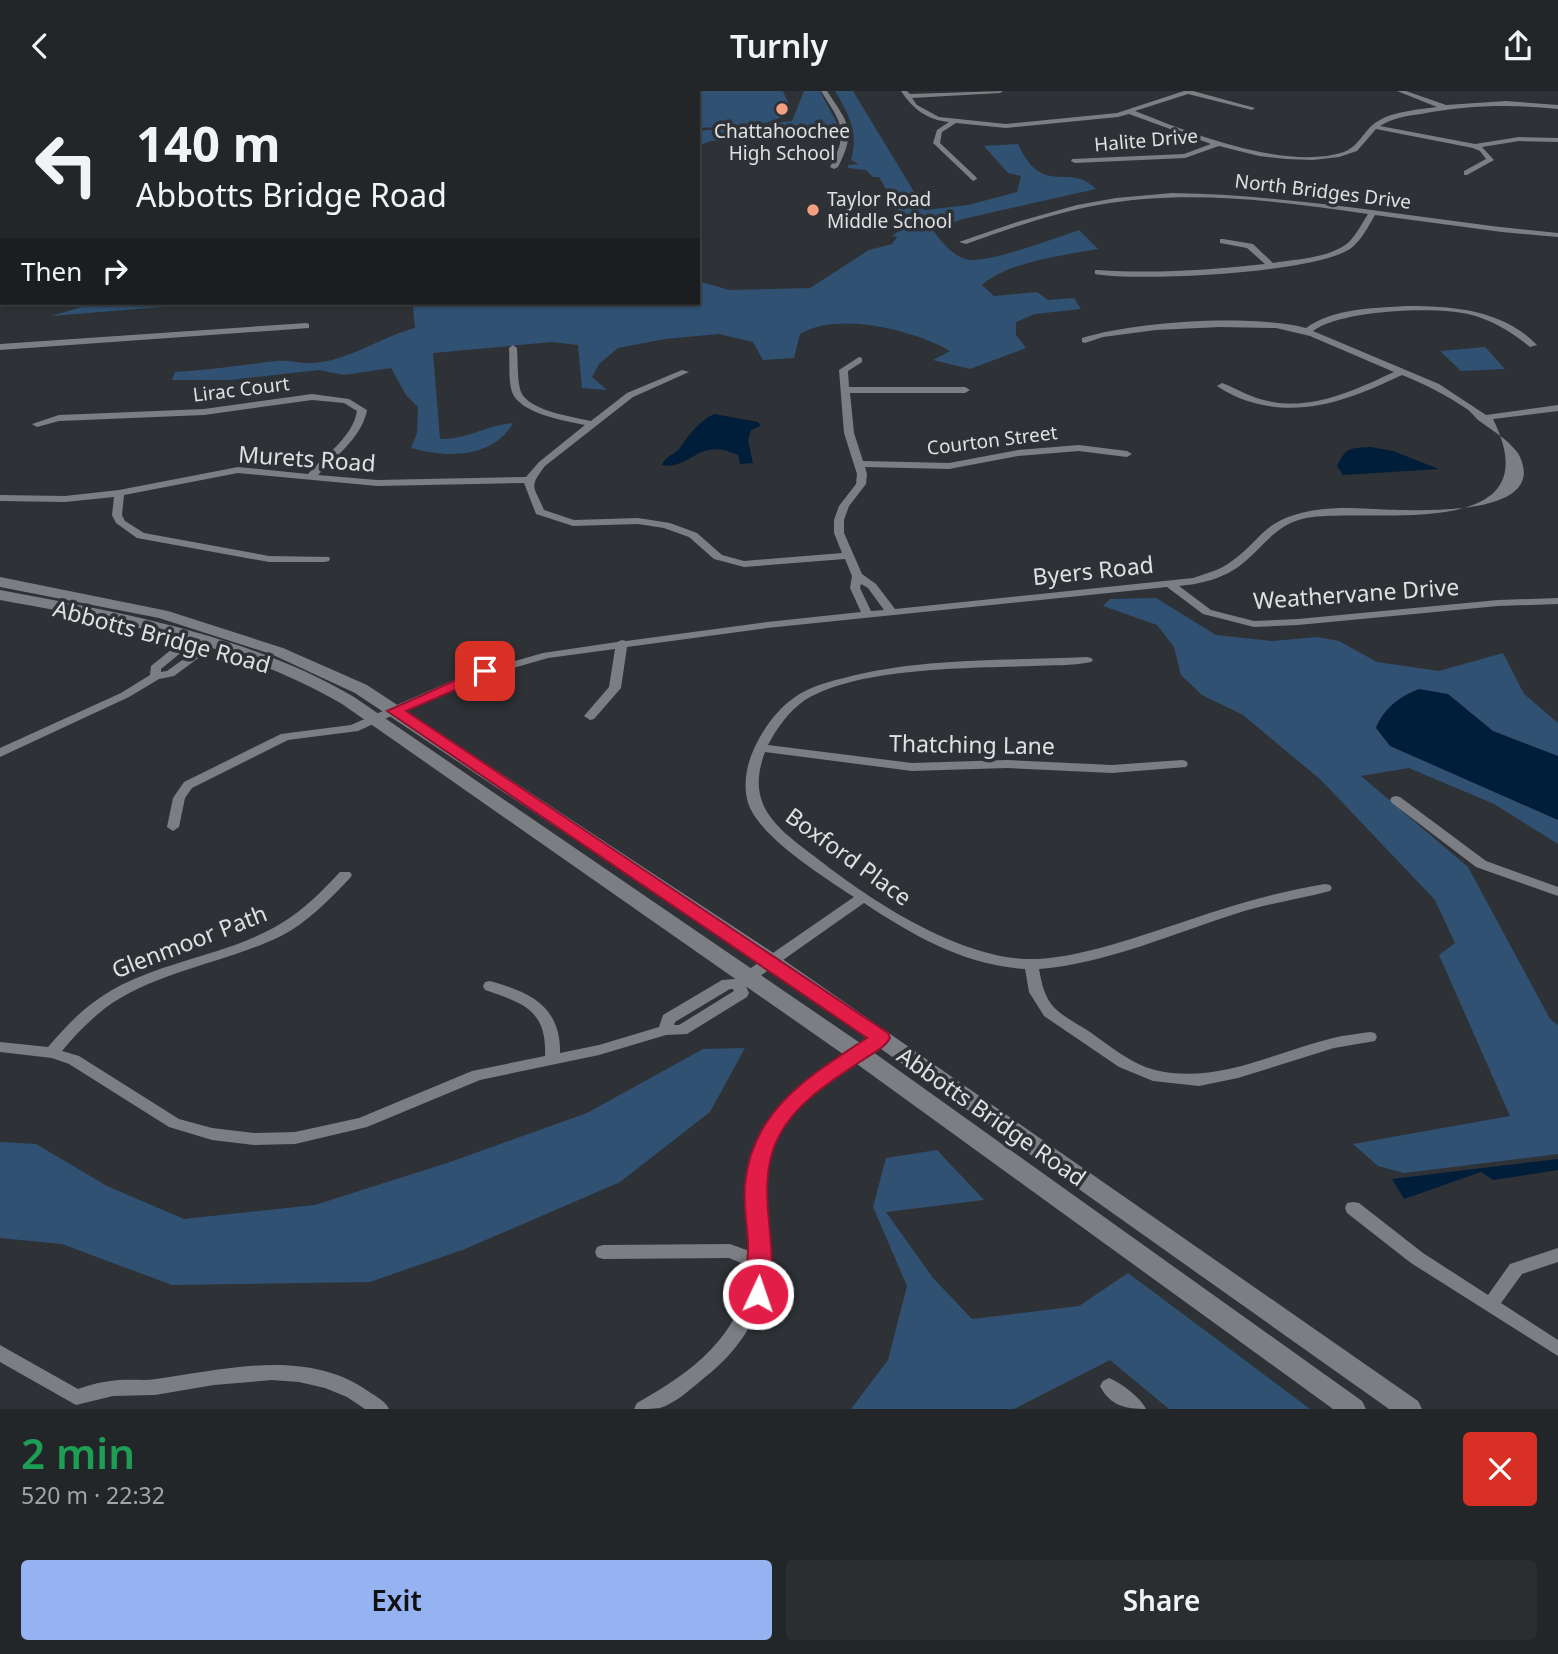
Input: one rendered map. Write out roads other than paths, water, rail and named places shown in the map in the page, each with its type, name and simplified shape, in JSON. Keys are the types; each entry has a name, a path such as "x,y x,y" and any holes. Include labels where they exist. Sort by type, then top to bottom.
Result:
{"main road":[{"name":"Abbotts Bridge Road","path":"0,582 123,605 236,637 326,671 743,980 858,1053 1353,1409"},
{"name":"Abbotts Bridge Road","path":"0,595 105,617 191,639 321,685 386,715 771,961 1409,1409"}],"street":[{"path":"824,91 843,120 847,133 846,147 834,167"},
{"path":"906,94 1000,91"},
{"path":"906,94 926,115 953,123 1006,126 1131,112 1190,91 1252,108"},
{"path":"1400,91 1444,107"},
{"path":"1131,112 1217,144 1297,157 1327,157 1361,148 1374,127 1384,120 1444,107 1498,102 1558,107"},
{"path":"953,123 939,131 936,142 973,179"},
{"path":"1374,127 1475,146 1490,160 1467,173"},
{"path":"1475,146 1519,139 1558,140"},
{"name":"Halite Drive","path":"1075,161 1185,156 1217,144"},
{"name":"North Bridges Drive","path":"963,242 1077,207 1158,196 1258,196 1558,235"},
{"path":"1098,272 1131,275 1314,260 1343,250 1355,240 1374,211"},
{"path":"1223,241 1250,246 1271,265"},
{"path":"1308,331 1317,322 1336,316 1446,308 1482,316 1533,345"},
{"name":"Byers Road","path":"173,827 179,798 193,781 285,737 354,728 503,665 622,643 891,611 1195,581 1220,573 1237,563 1279,524 1304,516 1343,511 1469,512 1500,507 1524,498 1538,479 1536,469 1525,452 1445,391 1308,331 1242,323 1111,333 1085,340"},
{"path":"0,347 306,326"},
{"path":"513,348 517,393 522,400 540,410 592,424"},
{"path":"859,360 843,370 849,433 860,464 861,484 845,506 839,520 839,533 857,576 872,586 891,611"},
{"path":"685,372 640,389 542,464 529,480 530,494 540,512 560,521 586,524 638,521 666,524 693,535 718,557 744,564 847,556"},
{"path":"1222,386 1263,402 1315,405 1344,399 1400,372"},
{"path":"845,390 965,390"},
{"name":"Lirac Court","path":"37,424 59,418 204,412 312,397 353,404 362,410 362,418 355,430 312,475"},
{"path":"1482,418 1558,408"},
{"name":"Courton Street","path":"860,464 949,466 1018,453 1079,448 1127,454"},
{"name":"Murets Road","path":"0,498 65,499 119,493 238,470 377,483 529,480"},
{"path":"119,493 117,515 121,523 141,536 269,559 325,559"},
{"path":"857,576 855,587 867,614"},
{"name":"Weathervane Drive","path":"1168,583 1207,612 1254,624 1498,603 1558,601"},
{"path":"156,676 155,668 191,639"},
{"path":"590,716 615,688 622,643"},
{"path":"0,753 125,695 156,676 178,669 210,645"},
{"name":"Boxford Place","path":"1087,660 863,675 803,697 781,714 761,748 751,784 757,809 772,830 864,897 929,937 957,950 990,959 1031,964 1143,941 1250,903 1325,888"},
{"name":"Thatching Lane","path":"761,748 912,767 996,764 1112,769 1182,764"},
{"path":"1395,800 1481,864 1558,892"},
{"name":"Glenmoor Path","path":"52,1053 77,1022 114,994 152,976 243,947 276,933 311,910 345,875"},
{"path":"0,1048 52,1053 92,1068 174,1123 212,1134 254,1139 295,1138 362,1123 477,1075 599,1050 666,1030 682,1030 742,993 743,980 864,897"},
{"path":"1031,964 1036,992 1049,1012 1124,1063 1153,1075 1199,1080 1238,1072 1334,1043 1370,1037"},
{"path":"490,986 521,996 540,1011 552,1033 552,1059"},
{"path":"643,1409 683,1384 728,1344 745,1323 758,1294 760,1263 755,1185 760,1159 770,1132 800,1093 881,1038"},
{"path":"1353,1208 1418,1258 1558,1349"},
{"path":"603,1252 730,1251 760,1263"},
{"path":"1491,1304 1516,1269 1558,1255"},
{"path":"0,1353 73,1403 107,1389 149,1388 265,1371 300,1373 331,1380 361,1394 380,1409"},
{"path":"1109,1386 1137,1409"}],"place":[{"name":"Chattahoochee High School","path":"782,109"},
{"name":"Taylor Road Middle School","path":"813,210"}]}
